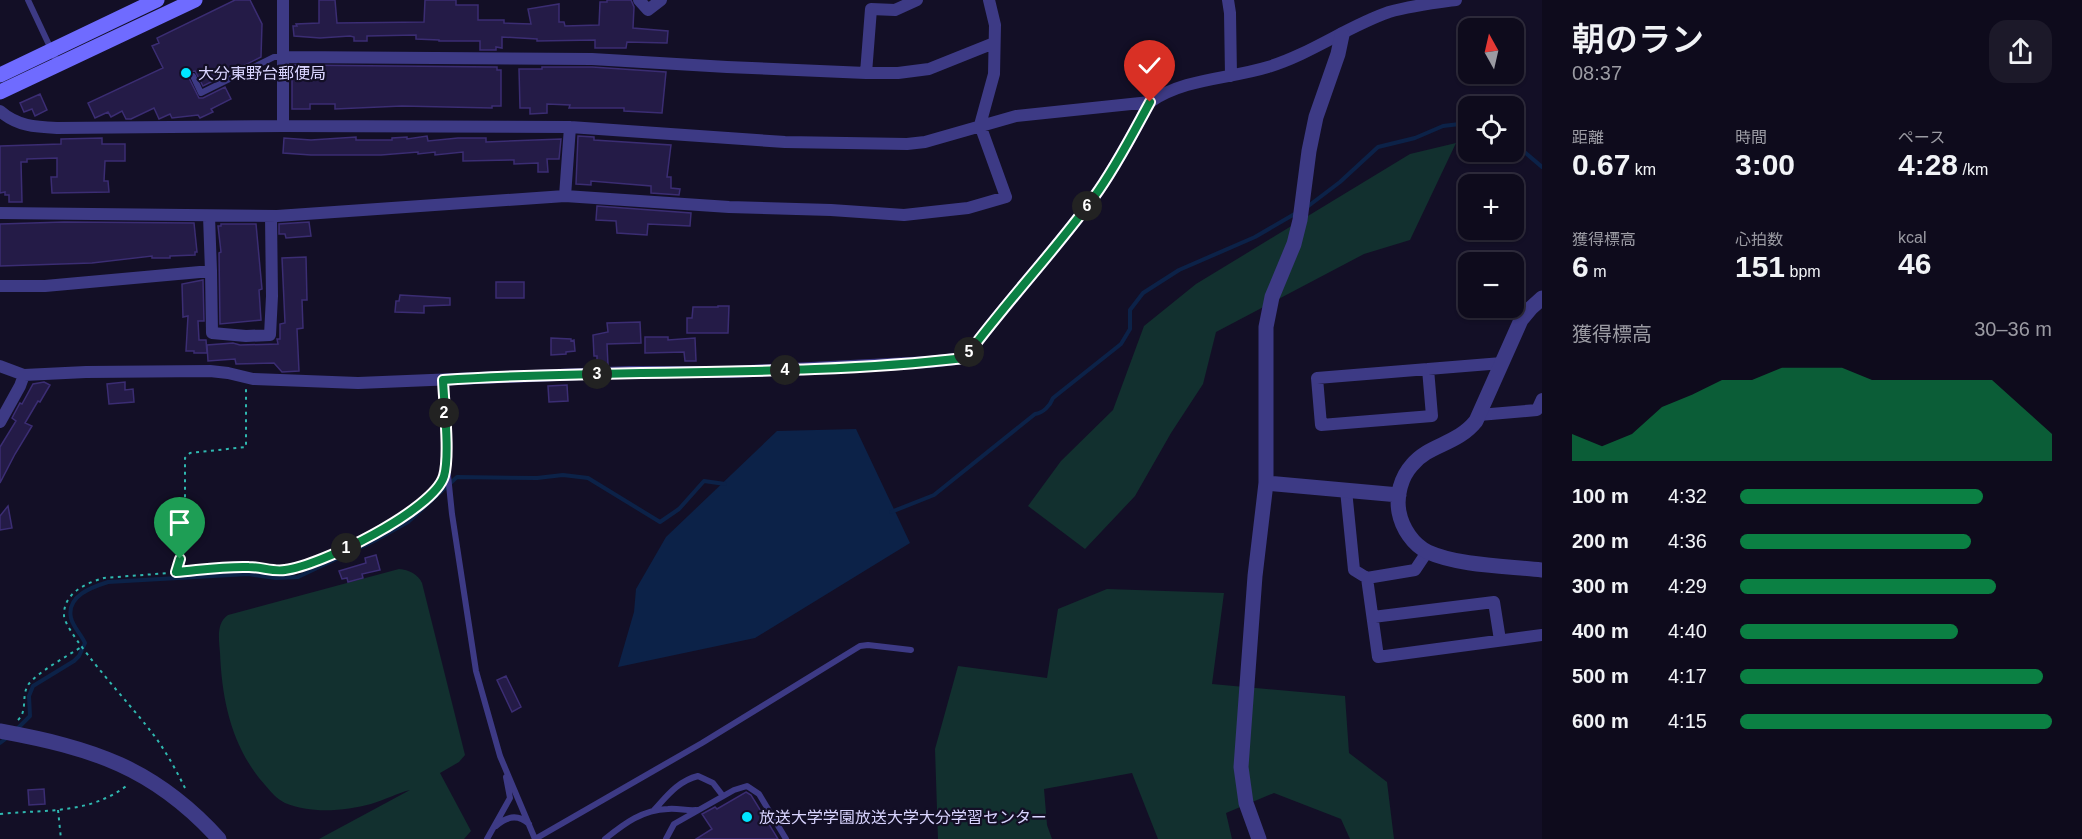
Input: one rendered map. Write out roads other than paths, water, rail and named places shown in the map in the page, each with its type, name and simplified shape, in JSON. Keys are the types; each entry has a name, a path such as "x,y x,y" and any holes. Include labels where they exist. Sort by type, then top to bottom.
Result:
{"main road":[{"path":"0,75 157,0"},
{"path":"0,92 195,0"}],"street":[{"path":"283,0 283,126"},
{"path":"639,0 648,10 661,0"},
{"path":"866,73 871,9 895,10 916,0"},
{"path":"0,213 271,216 566,196 729,207 904,215 968,208 1006,196 980,125 994,74 994,25 989,0"},
{"path":"1228,0 1231,76"},
{"path":"0,366 24,375 210,371 246,377 358,383 630,372 732,372 870,366 965,358 994,318 1095,196 1150,102 1165,92 1188,84 1268,67 1304,54 1389,12 1456,0"},
{"path":"1259,839 1246,803 1241,767 1256,576 1266,483 1268,317 1272,297 1294,244 1300,220 1316,117 1338,54 1342,34"},
{"path":"284,57 592,59 898,73 929,69 994,43"},
{"path":"0,111 14,122 27,126 57,128 570,127 785,142 907,144 925,142 1016,116 1150,102"},
{"path":"566,196 570,127"},
{"path":"209,216 212,333 246,336 270,335 271,216"},
{"path":"0,286 36,286 211,271"},
{"path":"1542,298 1521,320 1479,415 1464,434 1428,451 1414,462 1404,476 1399,495 1400,515 1406,531 1427,552 1450,559 1542,570"},
{"path":"1428,369 1432,416 1321,425 1317,378 1428,369 1502,363"},
{"path":"0,422 24,375"},
{"path":"1479,415 1537,410 1542,399"},
{"path":"1266,483 1399,495"},
{"path":"1346,490 1354,570 1367,578 1415,570 1427,552"},
{"path":"1367,578 1378,657 1542,635"},
{"path":"1373,617 1494,602 1500,640"},
{"path":"3,731 88,750 142,775 178,799 219,839"}],"lane":[{"path":"28,0 58,64"},
{"path":"193,76 201,93 274,57 284,57"},
{"path":"446,456 472,652 510,798 488,837"},
{"path":"500,756 534,839 702,743 860,646 911,650"},
{"path":"654,810 676,786 687,779 698,776 713,783 723,796"},
{"path":"666,839 674,824 740,787 747,786 759,794 786,839"},
{"path":"605,839 626,822 645,812 680,808 697,810"},
{"path":"488,837 505,818 522,819 531,827"}],"water":[{"path":"856,429 910,543 755,638 618,667 634,612 636,589 666,537 777,431"}],"waterway":[{"path":"1307,207 1340,182 1378,147 1415,138 1443,126 1458,124"},
{"path":"1524,152 1542,167"},
{"path":"891,512 934,495 1035,414 1046,409 1053,398 1121,344 1130,329 1130,310 1143,293 1179,270 1255,237 1298,212"},
{"path":"16,730 30,716 29,696 33,686 79,656 85,643 72,621 70,610 76,598 102,584 248,574 276,578 298,577 408,522 457,477 537,478 563,475 588,478 660,522 679,509 704,481 725,484"},
{"path":"0,743 8,737"}],"place":[{"name":"大分東野台郵便局","path":"186,73"},
{"name":"放送大学学園放送大学大分学習センター","path":"747,817"}]}
